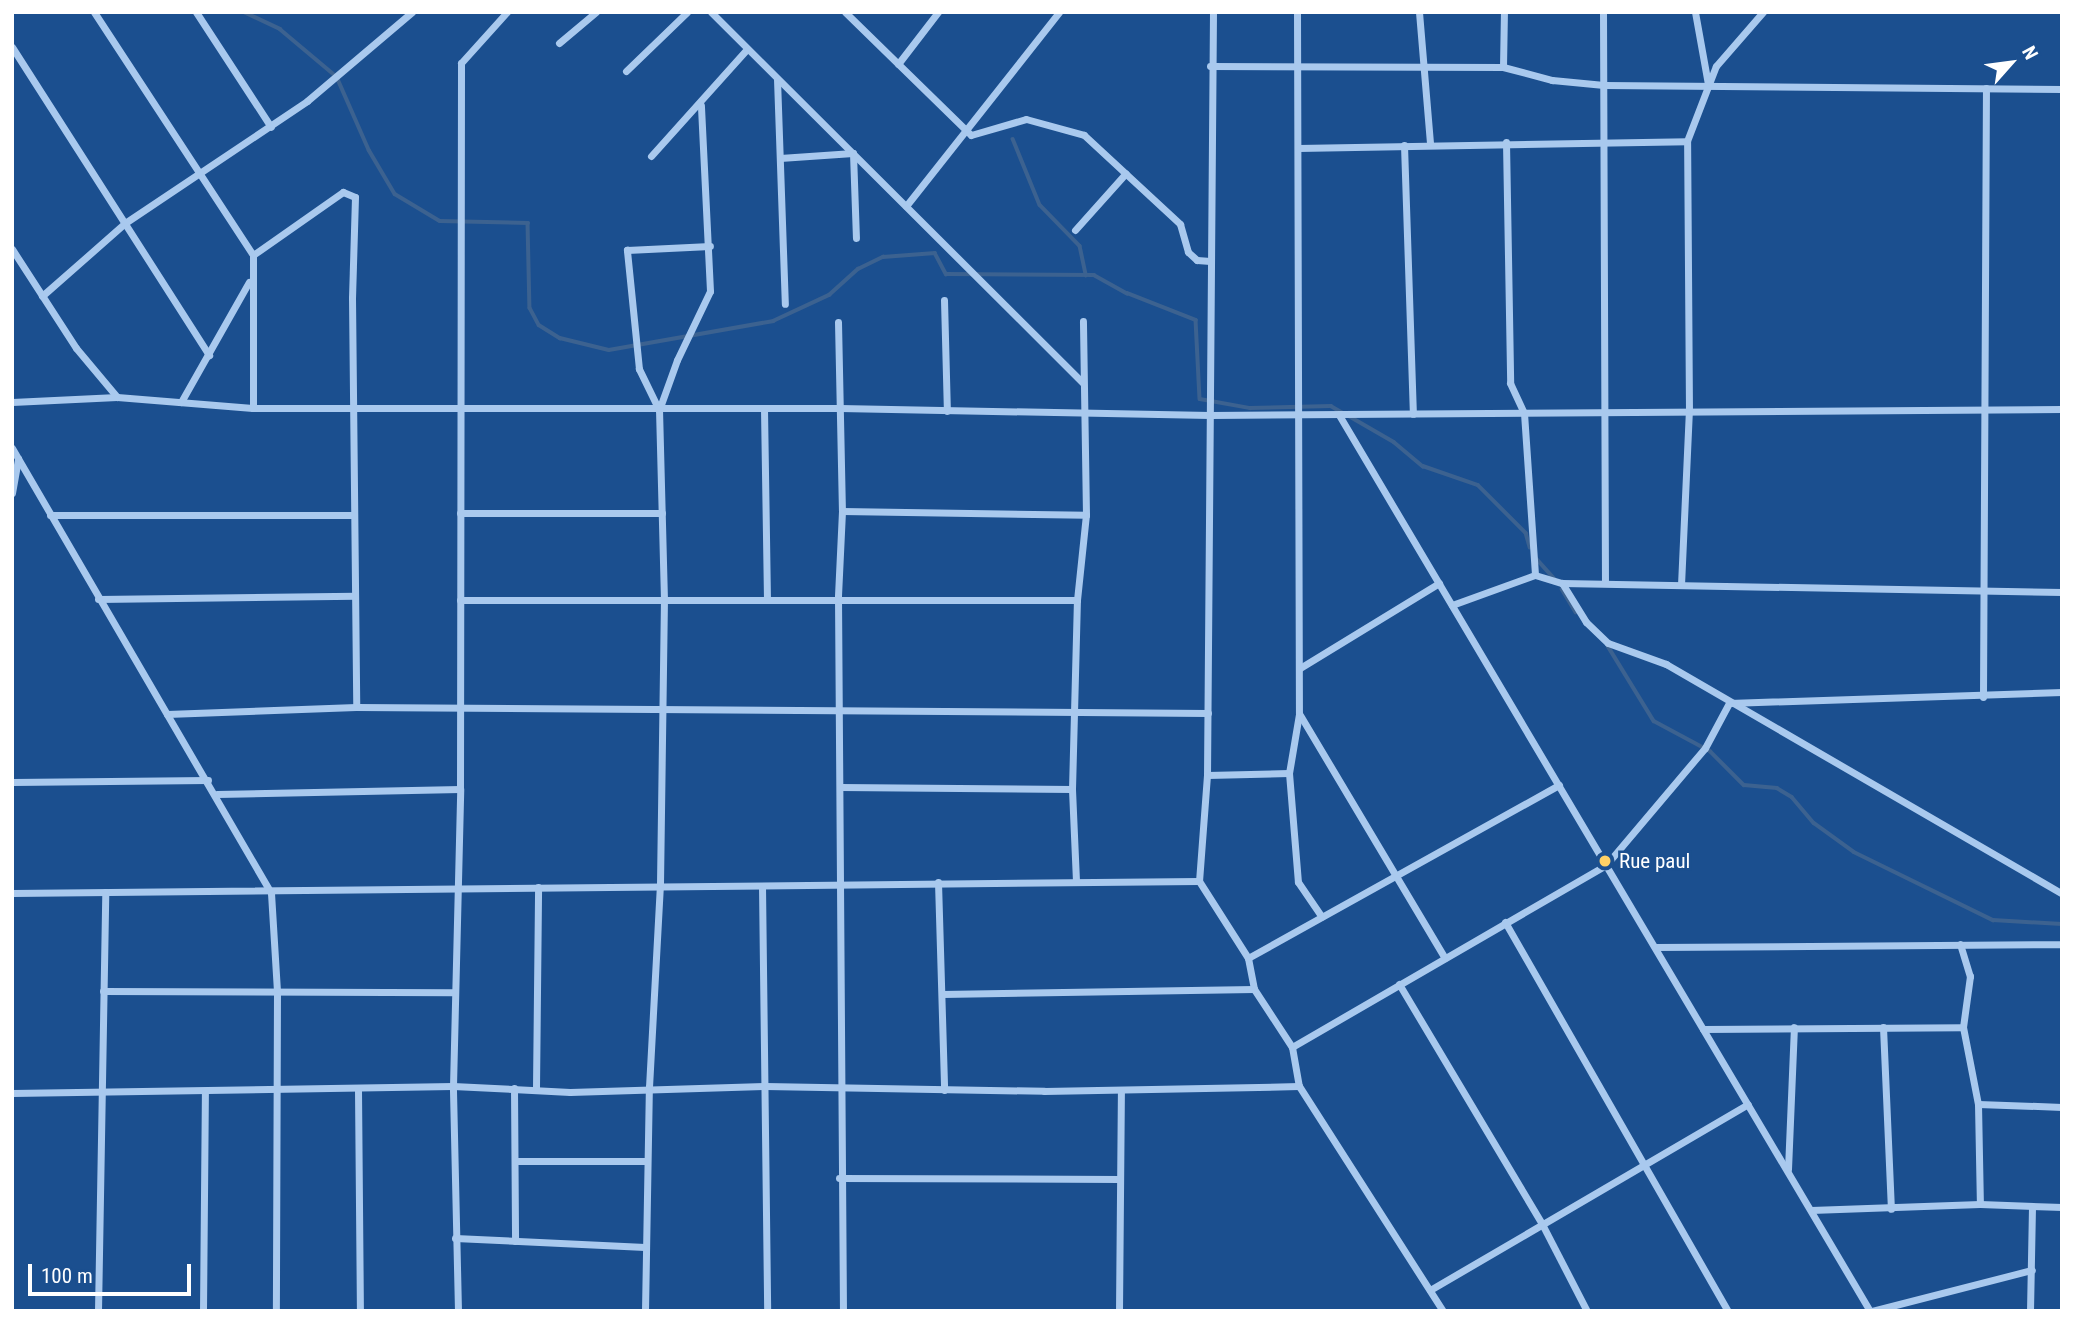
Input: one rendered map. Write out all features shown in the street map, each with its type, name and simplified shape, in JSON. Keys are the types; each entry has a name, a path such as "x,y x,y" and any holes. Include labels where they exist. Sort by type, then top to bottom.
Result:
{"street":[{"path":"94,12 253,255 253,408"},
{"path":"196,12 271,127"},
{"path":"42,296 125,223 271,127 412,12"},
{"path":"458,1311 453,1086 460,789 461,63 507,12"},
{"path":"559,43 596,12"},
{"path":"626,71 687,12"},
{"path":"711,12 1083,383"},
{"path":"845,12 967,132 978,134 1010,122 1040,120 1084,135 1180,224 1188,252 1196,260 1210,261"},
{"path":"898,65 939,12"},
{"path":"906,206 1059,12"},
{"path":"1213,12 1210,66 1208,775 1199,881 1248,958 1254,989 1292,1046 1299,1086 1443,1311"},
{"path":"1297,12 1301,415 1300,668 1299,714 1289,773 1298,882 1322,917"},
{"path":"1419,12 1427,65 1430,144"},
{"path":"1503,67 1504,12"},
{"path":"1603,12 1605,582"},
{"path":"1696,12 1708,85"},
{"path":"1681,585 1689,412 1687,141 1716,66 1763,12"},
{"path":"12,47 209,355"},
{"path":"651,156 701,105 747,49"},
{"path":"1210,66 1503,67 1552,80 1604,85 2062,89"},
{"path":"777,78 785,304"},
{"path":"1983,697 1987,410 1986,88"},
{"path":"645,1311 649,1087 660,884 664,600 659,410 677,360 706,304 710,246 701,105"},
{"path":"1298,148 1506,142 1687,141"},
{"path":"1506,142 1510,383 1524,414 1535,575"},
{"path":"1404,145 1413,414"},
{"path":"780,158 853,153"},
{"path":"853,153 856,238"},
{"path":"1075,230 1126,173"},
{"path":"253,255 343,192 355,197 353,407 356,708"},
{"path":"659,410 639,369 627,250 710,246"},
{"path":"12,249 76,348 117,397"},
{"path":"181,402 251,278"},
{"path":"944,300 947,411"},
{"path":"838,321 842,511 838,597 842,709 840,787 844,1090 839,1178 843,1311"},
{"path":"1076,881 1072,789 1074,710 1077,600 1086,514 1083,321"},
{"path":"12,402 117,397 253,408 841,408 1210,415 2062,409"},
{"path":"764,409 767,597"},
{"path":"1339,415 1871,1311 2032,1270"},
{"path":"12,448 98,599 217,794 271,893 277,992 276,1311"},
{"path":"12,493 18,458"},
{"path":"842,511 1086,514"},
{"path":"460,513 662,513"},
{"path":"50,515 354,515"},
{"path":"1452,605 1535,575 1562,583 2062,592"},
{"path":"1300,668 1439,583"},
{"path":"1562,583 1586,622 1608,643 1666,664 2062,894"},
{"path":"98,599 355,596"},
{"path":"460,600 767,597 1077,600"},
{"path":"1729,703 1983,697 2062,692"},
{"path":"1292,1046 1606,865 1705,748 1729,703"},
{"path":"167,714 356,708 1074,710 1208,713"},
{"path":"1299,714 1445,958"},
{"path":"1208,775 1289,773"},
{"path":"12,782 208,780"},
{"path":"1248,958 1559,785"},
{"path":"840,787 1072,789"},
{"path":"217,794 460,789"},
{"path":"12,893 271,893 660,884 842,885 938,881 1199,881"},
{"path":"938,881 944,1090"},
{"path":"762,886 767,1311"},
{"path":"536,1088 538,887"},
{"path":"98,1311 99,1093 105,892"},
{"path":"1505,922 1728,1311"},
{"path":"1960,944 1970,976 1963,1027 1978,1104 1980,1204"},
{"path":"1655,947 2062,944"},
{"path":"1399,984 1542,1224 1587,1311"},
{"path":"942,994 1254,989"},
{"path":"103,992 454,992"},
{"path":"1788,1171 1794,1027"},
{"path":"1883,1027 1891,1209"},
{"path":"1703,1029 1963,1027"},
{"path":"12,1094 358,1090 453,1086 536,1088 570,1092 649,1087 765,1086 844,1090 1121,1090 1299,1086"},
{"path":"514,1088 515,1241"},
{"path":"358,1090 360,1311"},
{"path":"1119,1311 1121,1090"},
{"path":"203,1311 205,1092"},
{"path":"1430,1290 1748,1104"},
{"path":"1978,1104 2062,1107"},
{"path":"515,1161 647,1161"},
{"path":"839,1178 1120,1179"},
{"path":"1811,1210 1980,1204 2062,1207"},
{"path":"2031,1311 2032,1206"},
{"path":"455,1238 645,1247"}],"waterway":[{"path":"244,12 280,29 337,77 369,150 395,194 440,221 528,223 530,308 539,325 560,338 609,350 773,321 829,295 858,269 883,257 935,253 946,274 1094,275 1127,293 1196,320 1200,399 1250,408 1331,406 1343,413"},
{"path":"1013,139 1040,205 1080,246 1086,275"},
{"path":"1349,416 1394,442 1423,466 1478,485 1526,533 1530,547"},
{"path":"1535,557 1556,580"},
{"path":"1562,589 1576,612"},
{"path":"1608,646 1654,721 1710,751 1744,785 1777,788 1792,797 1814,823 1854,852 1993,920 2062,924"}],"place":[{"name":"Rue paul","path":"1605,861"}]}
